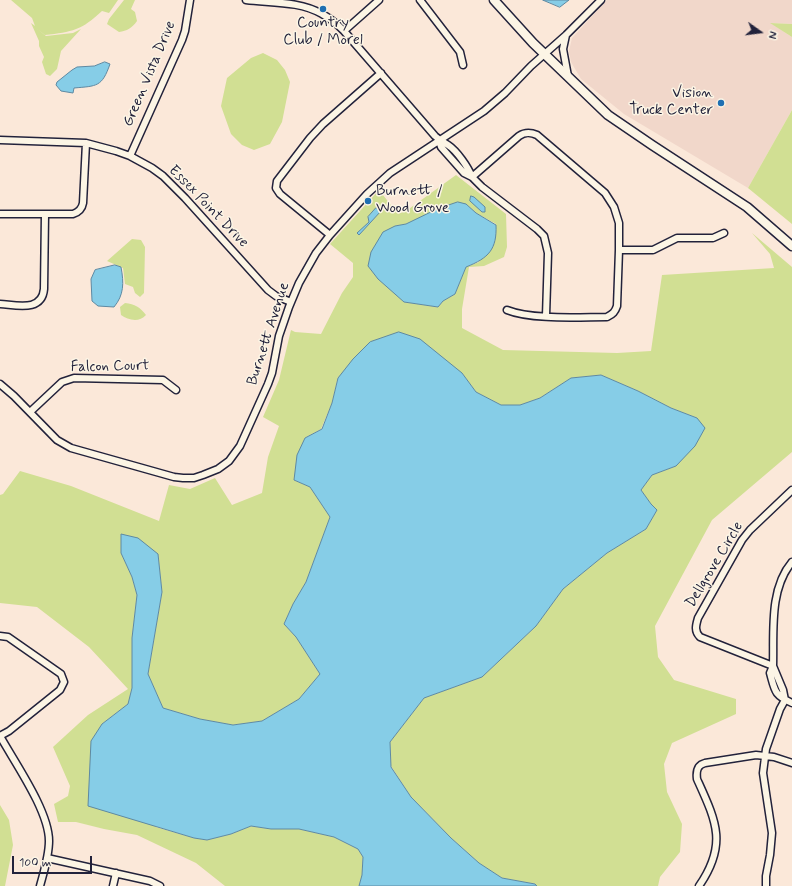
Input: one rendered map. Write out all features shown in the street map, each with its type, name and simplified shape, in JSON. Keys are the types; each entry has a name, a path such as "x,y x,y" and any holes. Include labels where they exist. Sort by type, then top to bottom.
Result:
{"main road":[{"path":"494,0 544,54 608,114 652,145 747,207 792,246"}],"street":[{"name":"Green Vista Drive","path":"130,156 182,40 190,0"},
{"path":"246,0 308,8 321,13 344,31 439,140 449,146 469,169 472,177 482,187 538,229 544,236 548,253 546,316"},
{"path":"344,31 379,0"},
{"path":"420,0 460,52 463,65"},
{"name":"Burnett Avenue","path":"0,384 10,392 57,440 71,448 174,477 194,478 218,469 229,461 240,446 272,373 279,336 291,302 306,270 330,235 366,194 384,178 439,140 484,112 601,0"},
{"path":"566,35 563,49 568,76"},
{"path":"330,235 280,194 276,188 278,181 310,138 323,124 380,73"},
{"path":"472,177 519,136 526,133 531,133 537,135 594,182 605,193 617,214 619,223 619,250 616,312 608,317 546,316 518,314 507,310"},
{"name":"Essex Point Drive","path":"0,140 86,143 130,156 163,176 185,198 268,290 276,296 291,302"},
{"path":"0,214 77,213 82,206 86,143"},
{"path":"0,304 34,305 42,300 44,296 45,214"},
{"path":"619,250 653,250 677,238 713,238 724,233"},
{"name":"Falcon Court","path":"30,412 62,382 74,378 163,380 176,390"},
{"name":"Dellgrove Circle","path":"773,666 700,637 696,634 695,629 698,618 742,540 750,530 792,490"},
{"path":"766,886 772,833 763,773 765,756 780,709 785,700 773,666 775,610 782,575 792,562"},
{"path":"0,636 8,637 61,674 64,682 60,690 0,736 40,805 46,819 49,841 47,858 40,886"},
{"path":"785,700 792,703"},
{"path":"699,886 711,865 716,851 717,840 717,830 713,815 697,779 696,774 701,764 756,755 774,757 792,763"},
{"path":"47,858 150,881 160,886"},
{"path":"113,886 116,873"}],"shaded area":[{"path":"607,0 792,0 792,24 771,23 792,37 792,110 748,188 624,114 581,79 571,62 569,51 572,38"}],"green space":[{"path":"11,0 118,0 109,13 102,11 76,29 62,33 45,35 36,28 46,36 73,33 81,29 61,51 57,69 50,76 46,74 42,62 44,57 31,23 35,26 32,18"},
{"path":"124,0 135,0 131,9 135,12 137,21 129,29 119,32 107,24 109,19"},
{"path":"770,23 792,24 792,37"},
{"path":"263,53 277,60 285,70 290,82 282,122 270,144 254,150 242,145 231,134 221,106 227,78 251,58"},
{"path":"792,110 792,224 748,188"},
{"path":"456,175 506,214 507,247 504,257 484,266 469,267 462,309 462,328 503,350 617,353 651,351 662,275 774,268 770,254 752,233 792,267 792,452 712,520 655,626 658,657 674,680 736,699 736,714 672,743 664,764 667,792 682,824 680,852 660,877 658,886 537,886 535,884 502,878 479,863 451,838 411,797 391,766 390,742 424,698 482,677 536,626 563,589 607,553 646,529 657,510 641,490 652,475 676,466 697,418 671,408 638,391 601,375 571,378 540,398 520,405 501,405 476,392 462,373 338,377 332,403 321,429 305,438 294,480 310,487 330,517 306,582 293,604 284,624 296,637 320,674 299,699 262,721 233,725 200,719 163,708 148,674 162,592 158,555 121,553 132,577 137,595 132,638 132,688 128,704 102,724 156,827 194,838 207,840 231,834 251,826 271,829 299,829 334,837 358,849 363,857 362,875 359,886 225,886 196,863 137,835 76,822 58,822 54,804 68,796 70,786 53,747 88,715 128,689 89,647 37,607 0,603 0,495 3,494 20,471 71,486 159,521 169,485 190,489 215,478 232,505 262,493 268,457 279,426 263,417 279,380 291,330 295,332 321,334 342,293 353,277 353,263 330,244 379,190 398,214 406,211","holes":["466,204 476,213 496,224 479,262 466,267 455,294 443,301 438,307 404,302 393,291 395,226 406,224"]},
{"path":"132,239 141,240 145,247 144,293 140,297 135,293 133,287 125,284 123,268 107,261"},
{"path":"125,303 137,306 146,315 137,320 124,317 121,315 120,307"},
{"path":"0,805 9,820 13,845 5,886 0,886"}],"water":[{"path":"543,0 569,0 560,7"},
{"path":"105,62 110,64 104,77 98,84 88,87 74,88 73,93 61,91 56,85 57,82 77,67 94,66"},
{"path":"471,196 485,207 485,212 482,212 470,201"},
{"path":"458,202 466,204 476,213 496,225 495,240 490,252 481,260 466,267 455,294 443,301 438,307 404,302 378,279 368,266 371,252 383,232 395,226 406,224 437,209"},
{"path":"376,208 379,208 381,211 359,235 357,233 369,222 368,217"},
{"path":"115,265 121,267 122,273 123,284 120,298 114,307 98,306 92,301 91,279 95,270"},
{"path":"399,332 420,339 462,373 476,392 501,405 520,405 540,398 571,378 601,375 638,391 671,408 697,418 705,428 695,446 676,466 652,475 641,490 657,510 646,529 607,553 563,589 536,626 482,677 424,698 390,742 391,767 411,797 451,838 479,863 502,878 535,884 537,886 359,886 362,875 363,857 358,849 334,837 299,829 271,829 251,826 231,834 207,840 194,838 88,806 91,741 102,724 128,704 132,688 132,638 137,595 132,577 121,553 121,534 138,538 158,554 162,592 148,674 163,708 200,719 233,725 262,721 299,699 320,674 296,637 284,624 293,604 306,582 330,517 310,487 294,480 297,455 305,438 322,429 332,403 338,378 353,359 370,342"}],"place":[{"name":"Country Club / Morel","path":"323,9"},
{"name":"Vision Truck Center","path":"721,103"},
{"name":"Burnett / Wood Grove","path":"368,201"}]}
